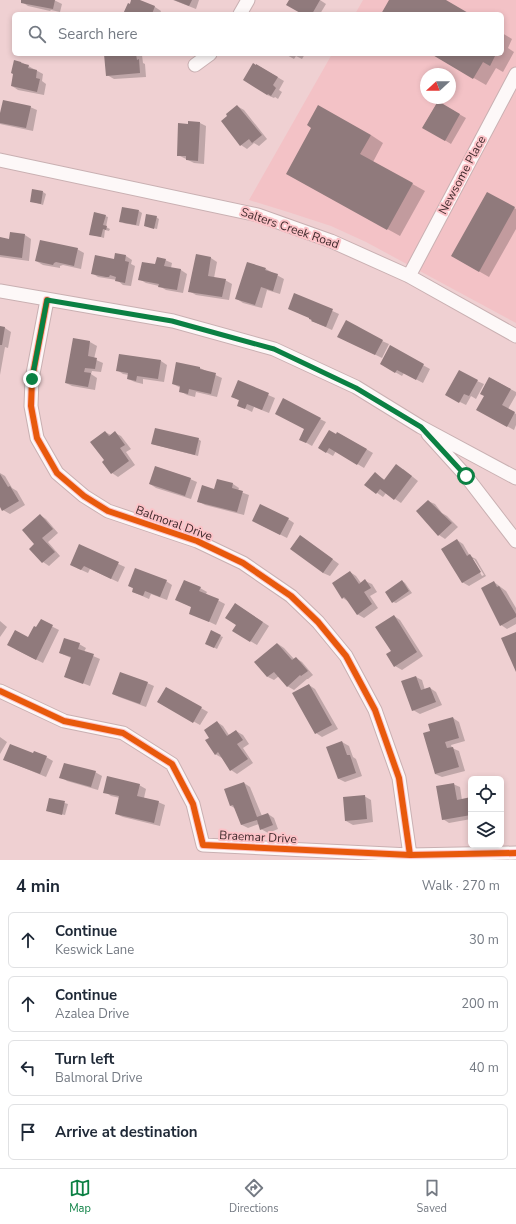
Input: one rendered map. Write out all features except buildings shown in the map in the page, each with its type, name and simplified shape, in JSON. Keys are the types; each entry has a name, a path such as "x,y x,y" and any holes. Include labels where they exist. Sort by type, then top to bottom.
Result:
{"street":[{"path":"241,12 248,0"},
{"path":"195,65 207,56"},
{"name":"Newsome Place","path":"409,276 516,74"},
{"name":"Salters Creek Road","path":"0,160 258,214 331,241 409,276 516,336"},
{"path":"0,291 172,321 274,349 356,388 421,427 516,478"},
{"name":"Balmoral Drive","path":"47,300 32,379 31,406 37,438 57,473 84,496 108,511 197,541 243,563 291,596 318,622 346,656 375,710 398,778 410,855"},
{"path":"421,427 466,476 516,541"},
{"name":"Braemar Drive","path":"0,691 64,721 123,733 172,764 193,804 203,845 410,855 516,854"}],"shaded area":[{"path":"363,0 516,0 516,323 366,242 331,226 249,200 331,56 504,56 504,12 356,12"}],"cycle path":[{"path":"47,300 32,379 31,406 37,438 57,473 84,496 108,511 197,541 243,563 291,596 318,622 346,656 375,710 399,778 410,855"},
{"path":"0,691 64,721 123,733 172,764 193,804 203,845 410,855 516,853"}],"route":[{"path":"32,379 47,300 172,321 274,349 356,388 421,427 466,476"}]}
